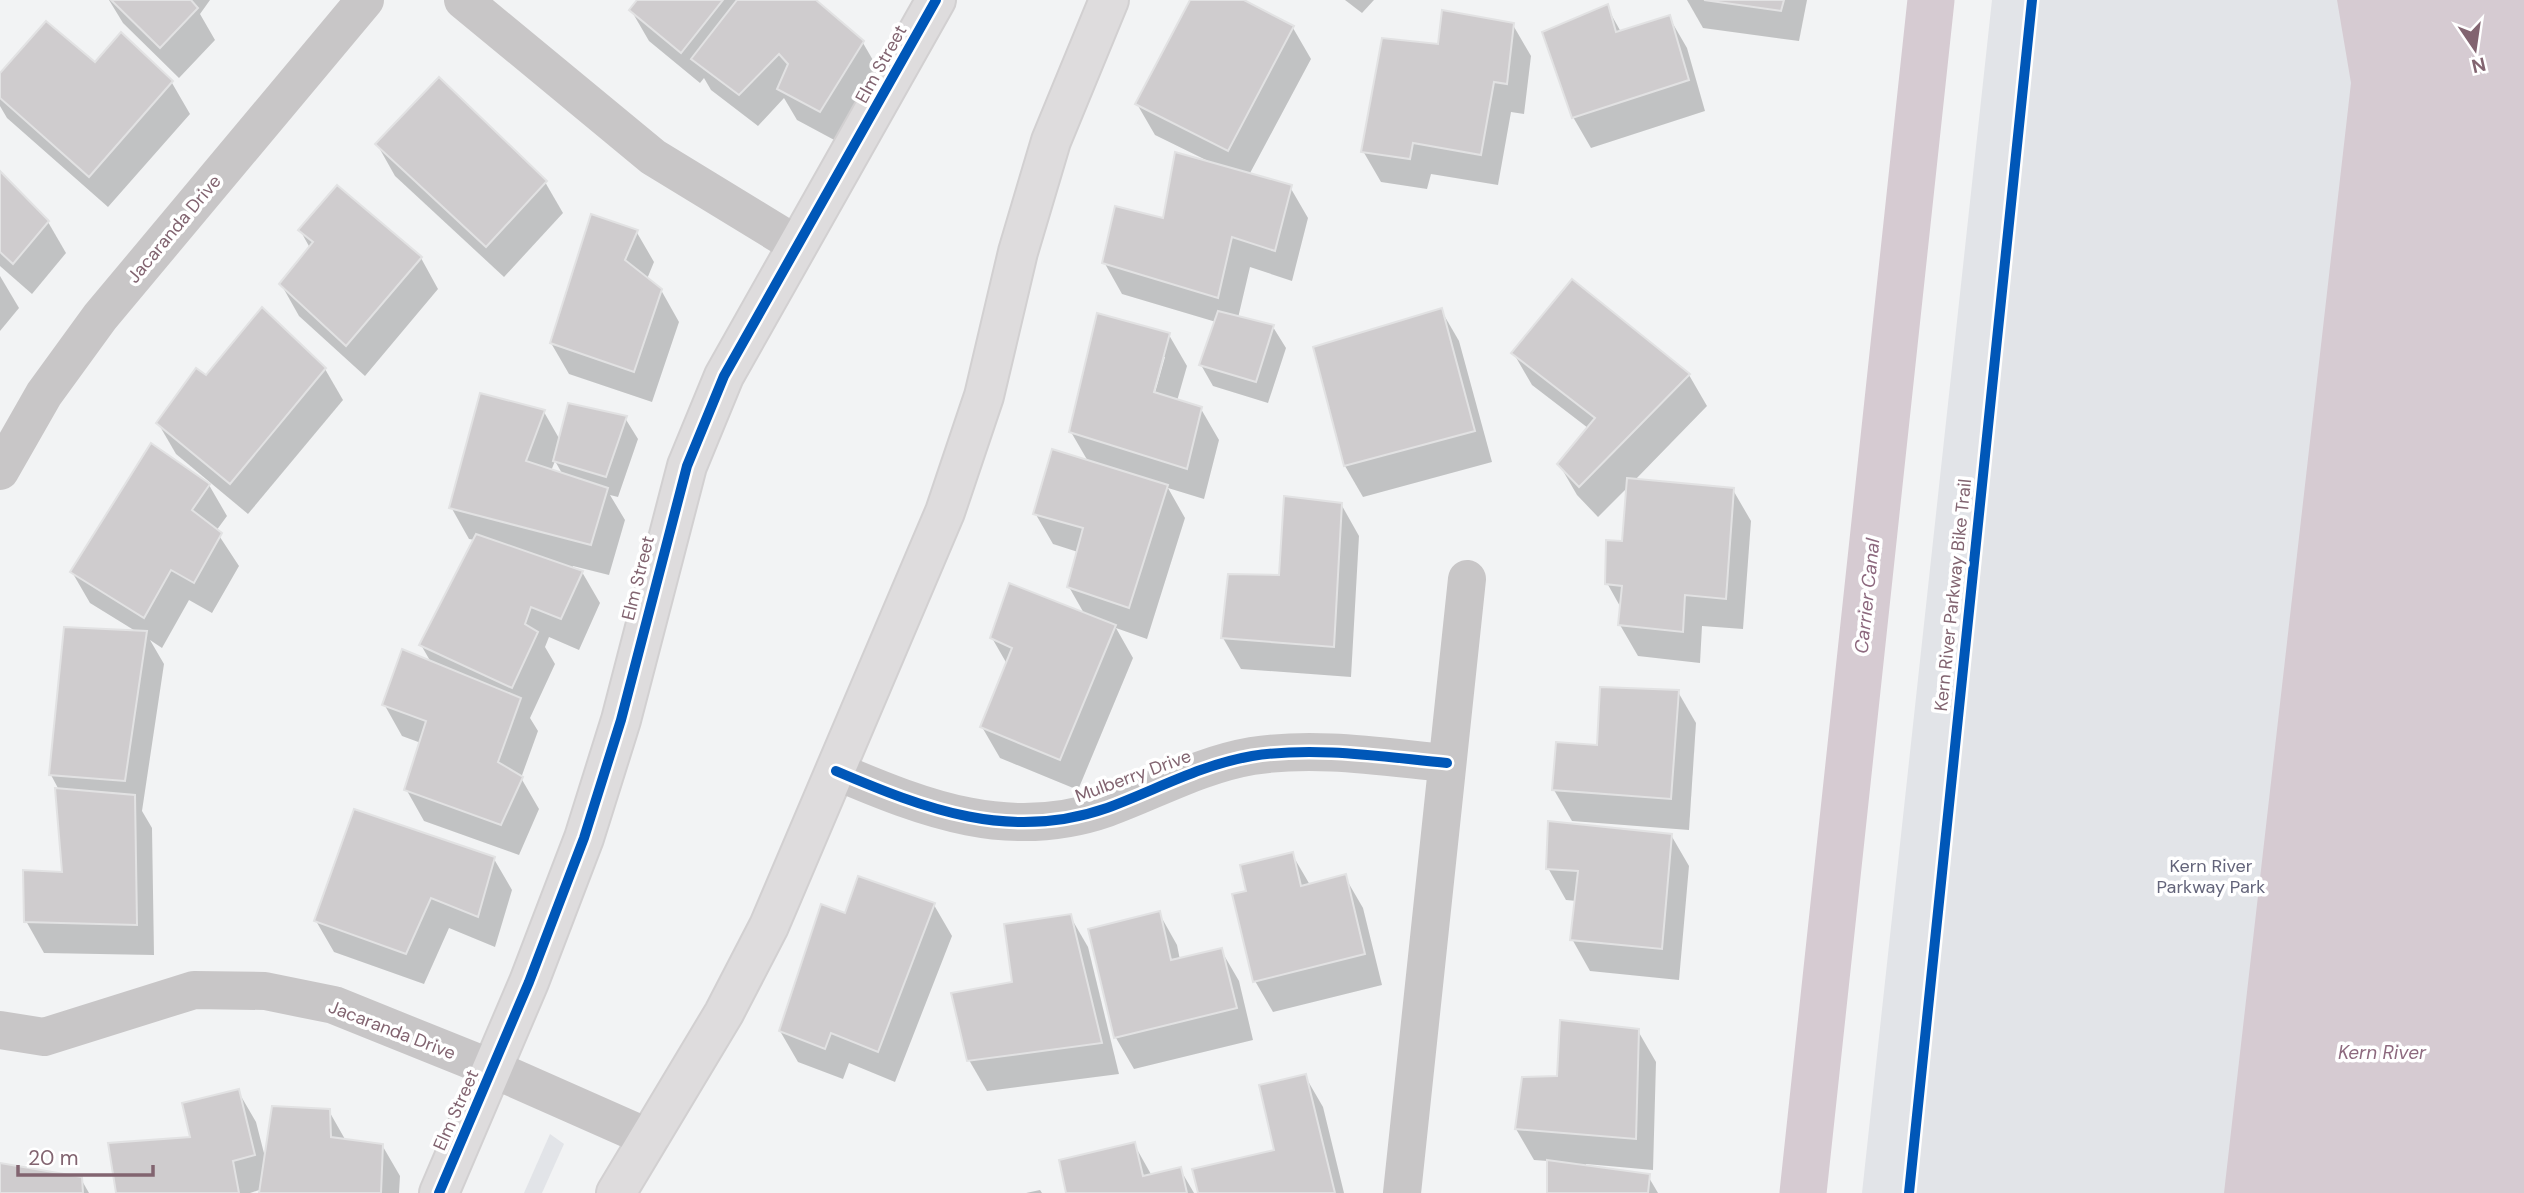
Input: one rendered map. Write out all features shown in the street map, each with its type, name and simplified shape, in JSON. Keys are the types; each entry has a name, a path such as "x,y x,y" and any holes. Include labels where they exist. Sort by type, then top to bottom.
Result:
{"street":[{"name":"Jacaranda Drive","path":"0,471 44,394 100,317 365,0"},
{"path":"463,0 653,157 731,208 797,245"},
{"name":"Elm Street","path":"439,1193 493,1069 584,838 621,720 687,466 724,376 936,0"},
{"path":"616,1193 724,1013 769,926 944,512 984,396 1018,252 1051,141 1109,0"},
{"path":"1402,1193 1467,579"},
{"name":"Mulberry Drive","path":"836,771 906,801 953,815 1002,822 1052,821 1106,808 1183,775 1251,756 1315,751 1447,763"},
{"name":"Jacaranda Drive","path":"0,1030 44,1037 194,990 265,991 334,1005 493,1069 649,1138"}],"green space":[{"name":"Kern River Parkway Park","path":"1992,0 2524,0 2524,1193 1862,1193"},
{"path":"550,1134 564,1144 542,1193 524,1193"}],"water":[{"name":"Kern River","path":"2337,0 2524,0 2524,1193 2224,1193 2351,83"}],"building":[{"path":"111,0 191,0 198,8 160,48"},
{"path":"637,0 723,0 681,53 629,10"},
{"path":"737,0 816,0 864,41 820,112 777,89 788,64 779,54 739,95 691,59"},
{"path":"1190,0 1244,0 1294,26 1228,151 1135,104"},
{"path":"1704,0 1784,0 1781,11"},
{"path":"1608,4 1616,32 1670,15 1689,80 1572,118 1542,32"},
{"path":"1442,10 1514,23 1507,84 1494,82 1481,155 1413,143 1410,159 1361,152 1382,38 1438,44"},
{"path":"46,21 95,62 121,32 173,81 89,177 0,98 0,73"},
{"path":"439,77 547,181 486,247 375,144"},
{"path":"1175,152 1292,185 1275,251 1232,237 1218,298 1102,263 1115,206 1163,218"},
{"path":"0,171 49,221 13,264 0,252"},
{"path":"337,185 422,257 346,346 279,284 313,242 298,230"},
{"path":"591,214 638,230 625,260 662,289 634,372 550,343"},
{"path":"1572,279 1690,374 1579,487 1557,464 1595,418 1511,353"},
{"path":"262,307 326,368 230,484 156,423 196,368 206,375"},
{"path":"1442,308 1475,431 1344,466 1313,347"},
{"path":"1218,311 1274,325 1256,382 1199,365"},
{"path":"1097,313 1170,333 1154,392 1202,407 1187,469 1069,432"},
{"path":"480,393 545,410 526,461 608,488 591,545 449,508"},
{"path":"568,403 627,416 606,477 553,461"},
{"path":"151,443 210,484 192,510 222,533 194,583 171,570 144,618 70,572"},
{"path":"1052,449 1168,485 1129,608 1067,587 1083,528 1033,514"},
{"path":"1627,478 1734,488 1726,599 1685,595 1683,632 1618,625 1622,586 1605,584 1606,540 1622,541"},
{"path":"1284,496 1342,503 1334,647 1221,638 1228,574 1279,575"},
{"path":"476,534 583,571 561,619 531,607 525,624 538,632 512,688 419,645"},
{"path":"1009,583 1116,625 1060,760 980,727 1012,648 990,638"},
{"path":"64,627 147,631 125,781 49,775"},
{"path":"402,649 521,698 498,762 523,777 501,825 404,790 426,721 382,705"},
{"path":"1600,687 1679,690 1671,799 1552,790 1556,742 1597,745"},
{"path":"55,788 135,795 137,925 24,922 23,870 62,872"},
{"path":"354,809 495,857 478,917 431,898 406,954 314,921"},
{"path":"1548,821 1672,834 1662,949 1570,940 1578,871 1546,869"},
{"path":"1293,852 1301,886 1346,874 1365,954 1253,982 1232,894 1246,891 1240,865"},
{"path":"858,876 935,903 878,1052 831,1033 825,1049 779,1031 821,904 845,913"},
{"path":"1160,911 1171,960 1222,948 1237,1008 1114,1038 1088,929"},
{"path":"1071,914 1102,1043 967,1061 951,993 1012,982 1004,924"},
{"path":"1560,1020 1639,1029 1636,1139 1515,1129 1522,1077 1557,1076"},
{"path":"1306,1074 1335,1193 1198,1193 1192,1169 1274,1150 1259,1085"},
{"path":"239,1089 255,1155 233,1161 239,1193 116,1193 108,1143 190,1137 182,1103"},
{"path":"272,1106 330,1109 331,1137 383,1144 381,1193 259,1193"},
{"path":"1135,1142 1143,1176 1181,1167 1187,1193 1066,1193 1059,1160"},
{"path":"1547,1160 1650,1174 1648,1193 1547,1193"},
{"path":"0,1163 82,1177 83,1193 0,1193"}],"waterway":[{"name":"Carrier Canal","path":"1803,1193 1931,0"}],"cycle path":[{"path":"439,1193 529,982 584,838 621,720 687,466 724,376 936,0"},
{"name":"Kern River Parkway Bike Trail","path":"1909,1193 2032,0"},
{"path":"836,771 902,798 968,817 1036,822 1071,818 1107,808 1214,765 1252,756 1325,752 1447,763"}]}
